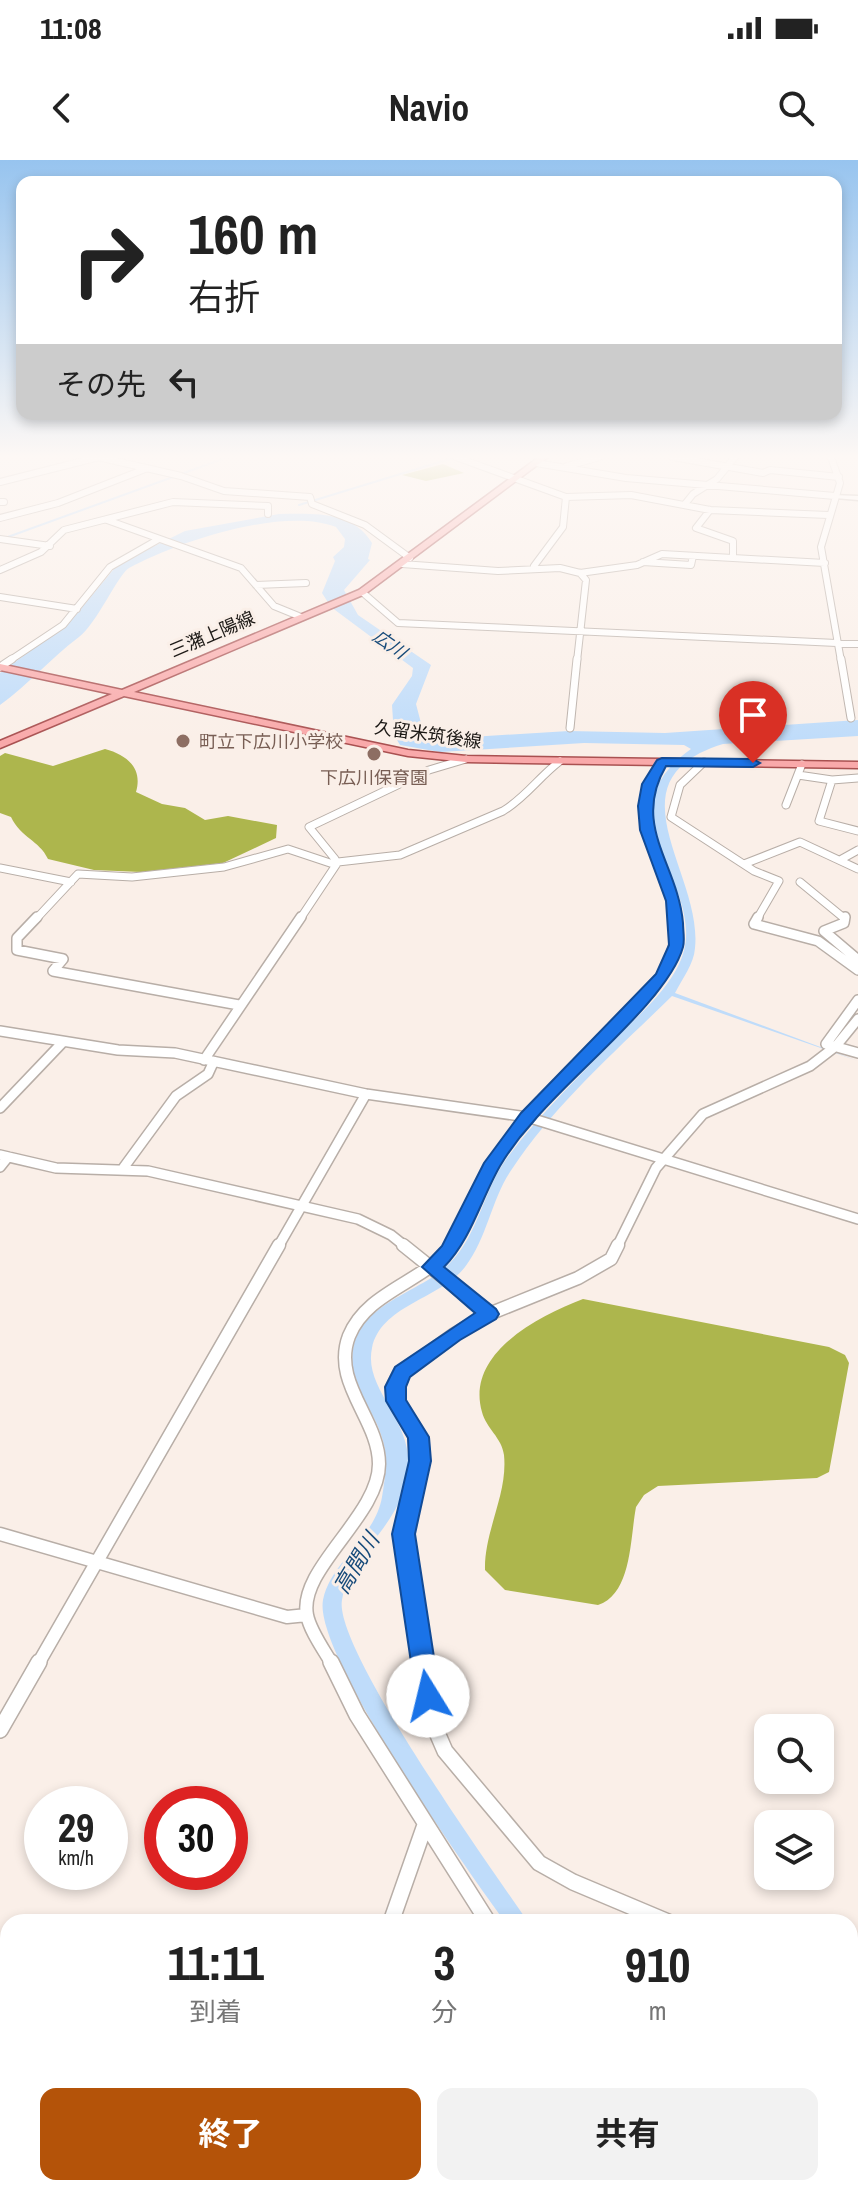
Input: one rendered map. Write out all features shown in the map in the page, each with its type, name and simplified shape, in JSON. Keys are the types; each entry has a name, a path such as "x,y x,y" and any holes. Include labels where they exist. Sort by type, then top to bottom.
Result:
{"main road":[{"name":"三潴上陽線","path":"0,745 359,593 418,552"},
{"name":"久留米筑後線","path":"2,667 124,690 408,753 466,759 699,762 800,770 858,765"}],"street":[{"path":"0,570 38,552"},
{"path":"2,667 63,625 110,567 138,552"},
{"path":"195,552 241,568 274,606 301,617"},
{"path":"398,552 406,561 485,571 534,566 580,573 643,562 691,565 693,556 825,563"},
{"path":"534,566 544,552"},
{"path":"733,552 733,558"},
{"path":"822,552 851,718"},
{"path":"570,728 586,580 580,573"},
{"path":"256,585 306,583"},
{"path":"359,593 398,623 858,644"},
{"path":"0,597 77,609"},
{"path":"336,862 309,827 429,770 466,759"},
{"path":"239,1005 53,971 63,959 17,950 17,938 78,874 132,877 224,867 277,850 294,850 336,862 400,855 519,802 537,778 560,761"},
{"path":"483,1914 357,1715 307,1615 306,1600 318,1576 358,1518 379,1474 376,1438 345,1374 349,1336 362,1315 434,1269 450,1250 493,1163 527,1117 651,992 663,976 677,945 673,901 645,819 646,793 665,762"},
{"path":"699,762 684,774 675,795 671,817 744,864 779,881 754,924 818,941 858,970"},
{"path":"786,805 800,770 832,780 858,778"},
{"path":"832,780 819,821 858,831"},
{"path":"744,864 800,842 858,869"},
{"path":"840,860 858,850"},
{"path":"124,1167 176,1096 208,1074 209,1062 239,1005 336,862"},
{"path":"0,868 71,882"},
{"path":"800,882 845,916 844,923 824,931 828,938 858,960"},
{"path":"858,1000 826,1044 858,1053"},
{"path":"649,1914 573,1882 539,1863 445,1751 432,1721 403,1534 420,1461 418,1437 396,1401 395,1387 402,1372 453,1335 489,1314 578,1278 611,1259 656,1168 703,1114 797,1073 833,1048 858,1019"},
{"path":"0,1031 62,1043 175,1053 366,1094 527,1117 858,1219"},
{"path":"0,1108 62,1043"},
{"path":"0,1730 366,1094"},
{"path":"0,1167 4,1156 56,1168 124,1167 374,1225 489,1314"},
{"path":"0,1534 287,1617 307,1615"},
{"path":"394,1914 425,1825"}],"green space":[{"path":"105,749 126,759 135,769 136,792 162,804 185,808 205,820 228,816 277,825 276,838 223,863 141,872 94,870 48,859 11,817 0,813 0,756 5,753 53,766"},
{"path":"583,1299 829,1347 845,1355 849,1363 829,1472 817,1478 658,1486 644,1495 636,1507 628,1564 623,1577 609,1599 598,1605 505,1590 485,1570 488,1541 503,1484 504,1455 482,1412 480,1391 484,1372 495,1355 527,1327"}],"water":[{"path":"142,552 164,552 129,568 86,631 0,705 0,673 70,622 118,564"},
{"path":"339,552 370,552 370,560 344,590 358,615 431,665 416,704 422,727 455,738 569,731 665,733 858,720 858,736 723,744 689,760 670,781 665,805 668,831 694,919 694,954 675,993 858,1061 672,996 588,1078 529,1145 505,1181 479,1243 465,1267 454,1278 387,1322 372,1348 371,1363 375,1378 404,1437 408,1472 396,1508 347,1583 342,1600 346,1626 362,1664 388,1710 523,1914 499,1914 460,1858 366,1712 326,1627 323,1600 328,1586 378,1512 385,1476 383,1441 354,1374 353,1349 359,1333 380,1309 438,1273 460,1252 499,1170 520,1141 658,996 676,970 686,941 684,912 654,829 653,802 664,776 691,749 684,745 584,743 440,752 400,745 394,735 392,705 412,676 413,668 331,607 322,593 335,561 333,557"}],"place":[{"name":"町立下広川小学校","path":"183,741"},
{"name":"下広川保育園","path":"374,754"}],"route":[{"path":"428,1696 403,1534 420,1461 418,1437 396,1401 395,1387 402,1372 453,1335 489,1314 432,1267 450,1250 493,1163 527,1117 574,1066 651,992 663,976 677,945 673,901 645,819 646,793 662,762 753,763"}],"water label":[{"name":"広川","path":"390,644"},
{"name":"高間川","path":"356,1563"}]}
